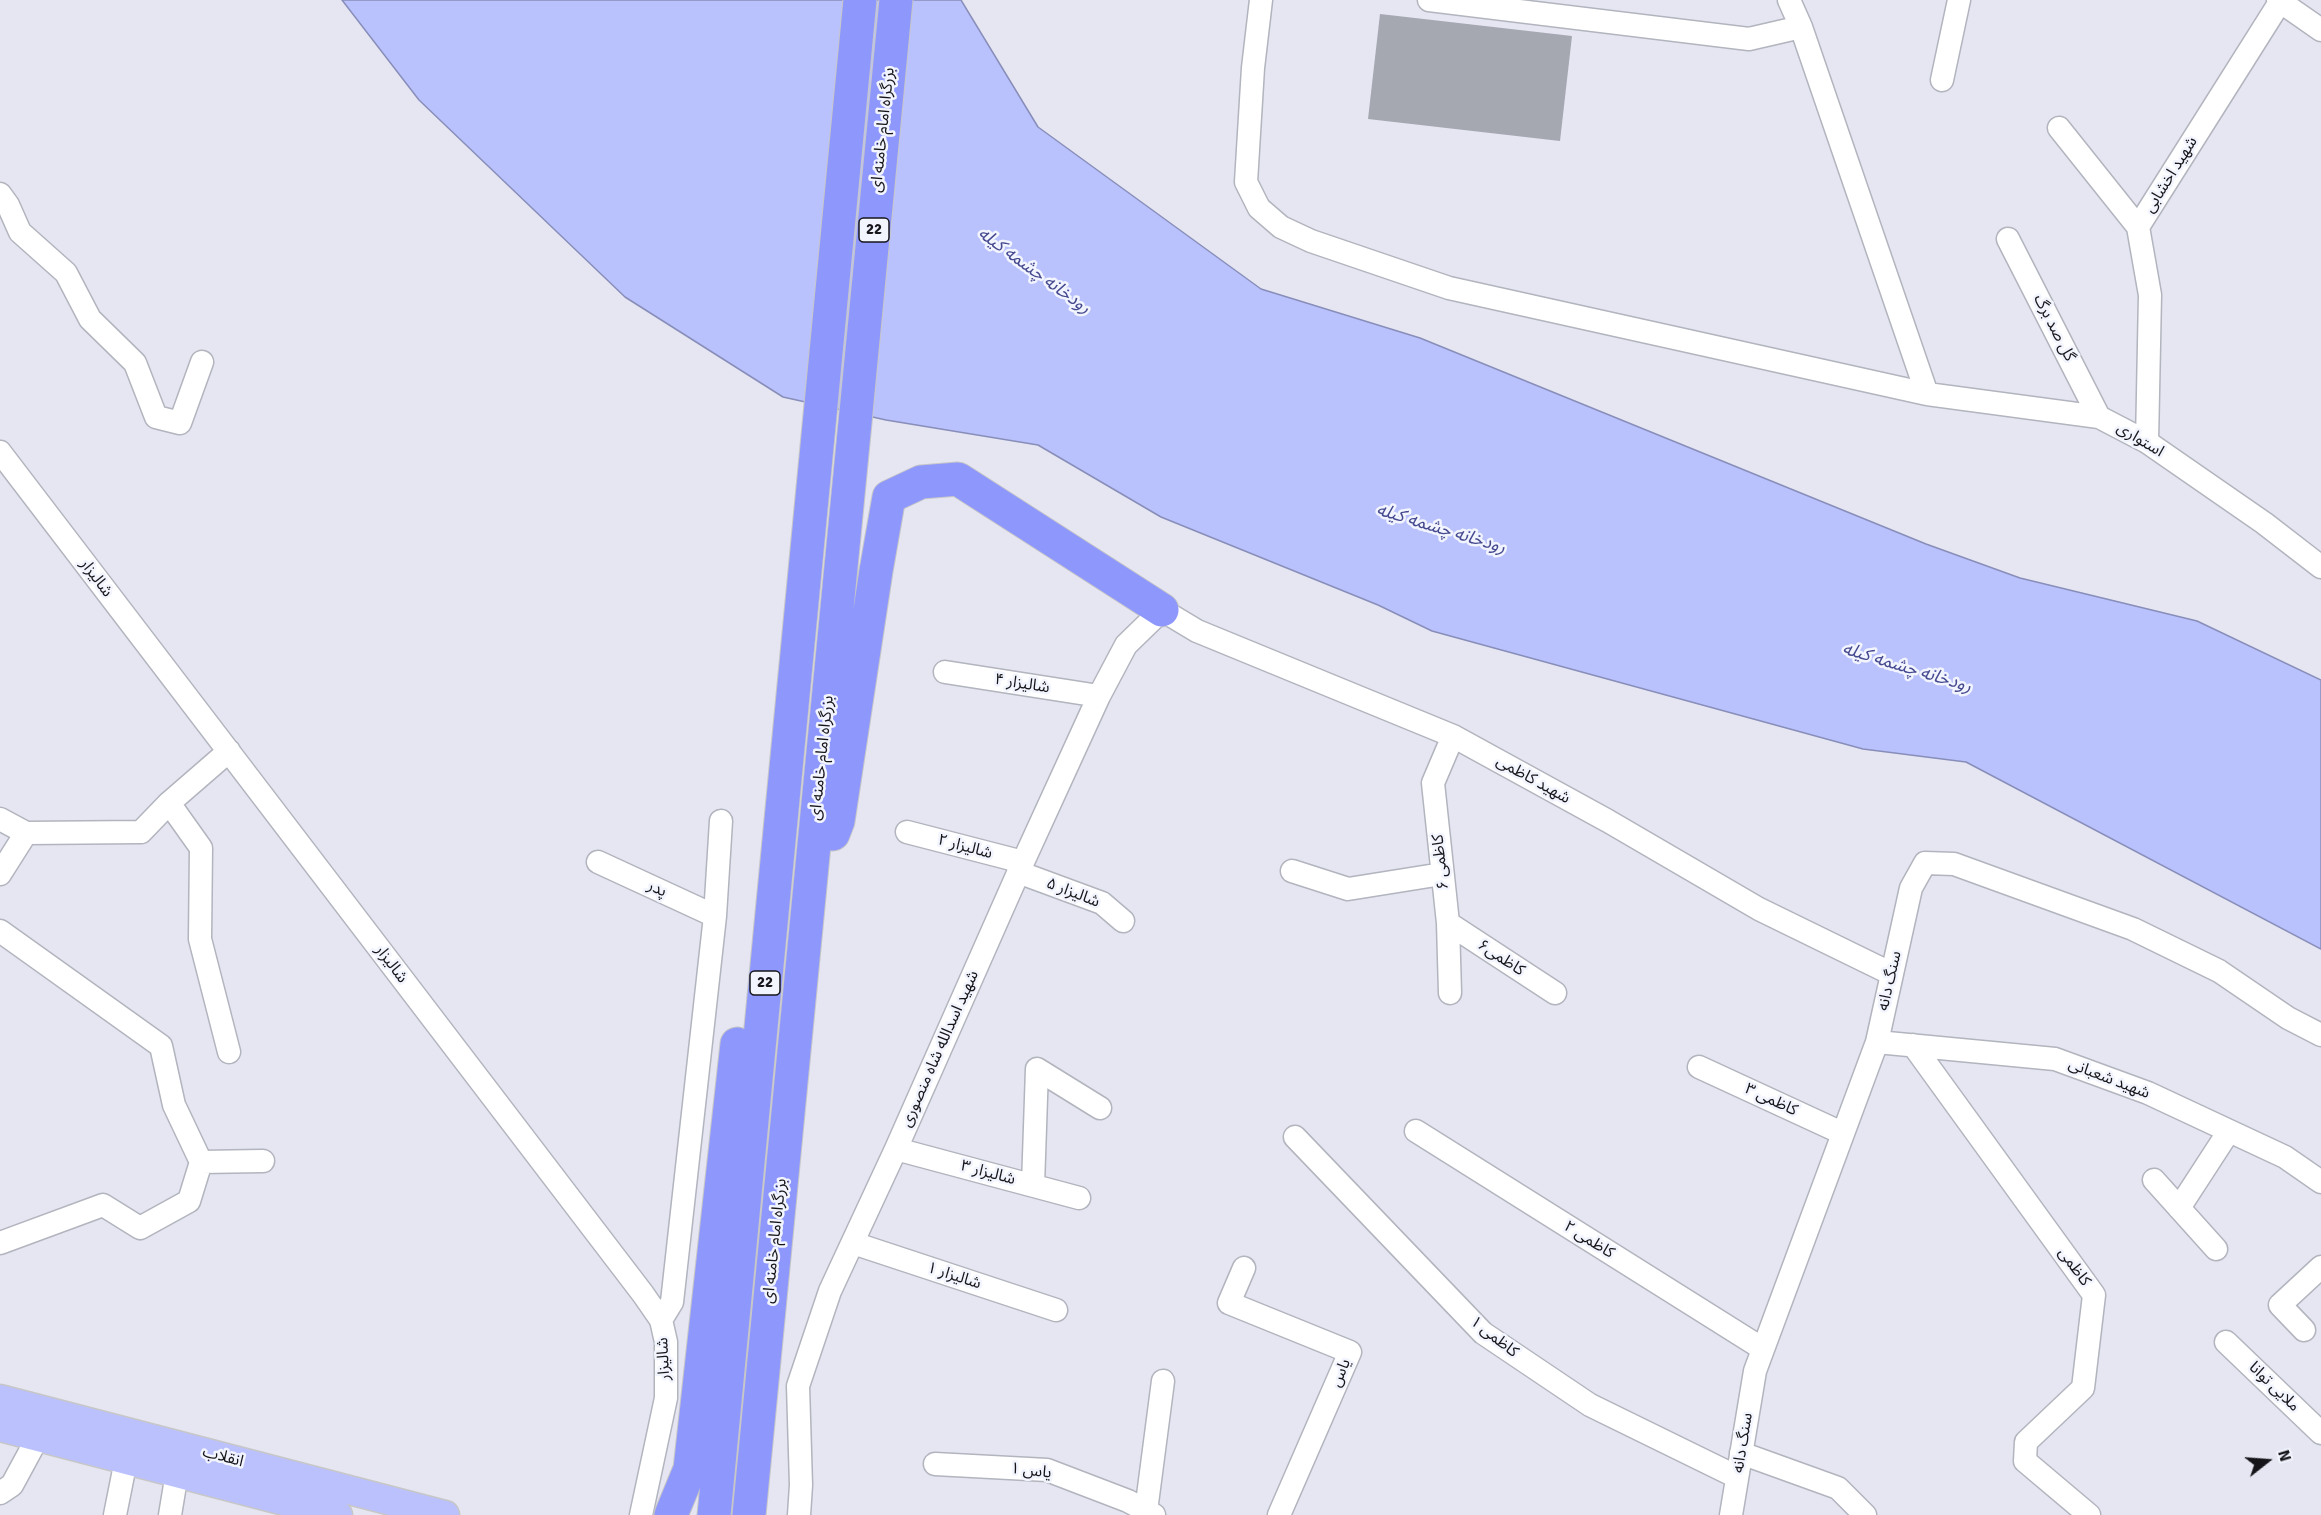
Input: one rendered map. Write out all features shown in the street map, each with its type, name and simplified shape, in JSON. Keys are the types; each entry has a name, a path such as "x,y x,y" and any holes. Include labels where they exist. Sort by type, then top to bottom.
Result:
{"highway":[{"name":"بزرگراه امام خامنه ای","path":"714,1515 860,0"},
{"name":"بزرگراه امام خامنه ای","path":"749,1515 896,0"},
{"path":"808,900 838,821 889,497 921,482 958,479 1162,610"},
{"path":"671,1515 690,1469 740,1017 790,726"}],"main road":[{"name":"انقلاب","path":"0,1399 445,1515"},
{"name":"انقلاب","path":"0,1427 338,1515"}],"street":[{"path":"1246,0 1253,68"},
{"path":"1253,68 1262,0"},
{"path":"1430,0 1749,39 1801,27"},
{"path":"1789,0 1801,27 1927,394"},
{"path":"1942,80 1959,0"},
{"path":"2279,1 2321,30"},
{"name":"شهید اخشابی","path":"2147,442 2150,295 2138,227 2279,1"},
{"name":"استواری","path":"1253,68 1246,182 1259,208 1281,227 1311,241 1449,288 1927,394 2099,417 2147,442 2321,567"},
{"path":"2059,128 2138,227"},
{"path":"0,194 8,204 20,232 66,273 90,319 135,363 156,417 180,423 202,362"},
{"name":"گل صد برگ","path":"2008,239 2099,417"},
{"name":"شالیزار","path":"0,452 644,1294 661,1320 666,1342 666,1398 641,1515"},
{"name":"شهید اسدالله شاه منصوری","path":"799,1515 801,1485 798,1386 830,1291 1099,696 1126,645 1162,610"},
{"name":"شهید کاظمی","path":"1162,610 1197,631 1453,736 1608,821 1759,909 1892,974"},
{"name":"شالیزار ۴","path":"945,672 1099,696"},
{"name":"کاظمی ۶","path":"1450,993 1448,923 1433,783 1453,736"},
{"path":"0,819 26,832 141,832 169,803 229,751"},
{"path":"169,803 201,848 200,939 229,1052"},
{"path":"661,1320 672,1302 715,916 721,821"},
{"path":"0,874 26,832"},
{"name":"شالیزار ۲","path":"907,832 1020,867"},
{"name":"پدر","path":"598,862 715,916"},
{"name":"سنگ دانه","path":"1731,1515 1755,1371 1876,1042 1911,888 1925,863 1954,864 2133,929 2219,971 2288,1018 2321,1035"},
{"name":"شالیزار ۵","path":"1020,867 1102,903 1123,921"},
{"path":"1292,871 1347,889 1442,874"},
{"name":"کاظمی۶","path":"1448,923 1555,993"},
{"path":"0,931 161,1046 174,1105 201,1162 189,1201 140,1228 103,1205 0,1243"},
{"name":"شهید شعبانی","path":"1876,1042 2055,1059 2148,1093 2284,1157 2321,1182"},
{"name":"کاظمی","path":"1913,1045 2094,1295 2083,1388 2026,1442 2025,1461 2090,1515"},
{"name":"کاظمی ۳","path":"1699,1067 1842,1133"},
{"path":"1033,1185 1037,1069 1100,1108"},
{"name":"کاظمی ۲","path":"1416,1131 1763,1349"},
{"path":"2179,1208 2229,1131"},
{"name":"کاظمی ۱","path":"1295,1137 1483,1333 1590,1405 1737,1477"},
{"name":"شالیزار ۳","path":"896,1149 1079,1198"},
{"path":"201,1162 263,1161"},
{"path":"2154,1180 2216,1249"},
{"name":"شالیزار ۱","path":"853,1243 1056,1310"},
{"path":"2304,1330 2280,1305 2321,1267"},
{"name":"یاس","path":"1245,1268 1229,1303 1350,1352 1279,1515"},
{"name":"ملایی توانا","path":"2226,1342 2321,1433"},
{"path":"1150,1513 1163,1381"},
{"path":"0,1493 12,1485 38,1437"},
{"path":"1741,1452 1838,1488 1865,1515"},
{"path":"115,1515 126,1460"},
{"name":"یاس ۱","path":"935,1464 1047,1470 1150,1513"},
{"path":"170,1515 177,1473"}],"water":[{"name":"رودخانه چشمه کیله","path":"342,0 961,0 1038,127 1261,289 1420,338 1926,544 2020,578 2197,621 2321,680 2321,949 1966,762 1863,749 1432,631 1378,605 1161,517 1038,445 886,420 783,397 625,297 419,100"}],"building":[{"path":"1380,14 1572,36 1560,141 1368,119"}]}
